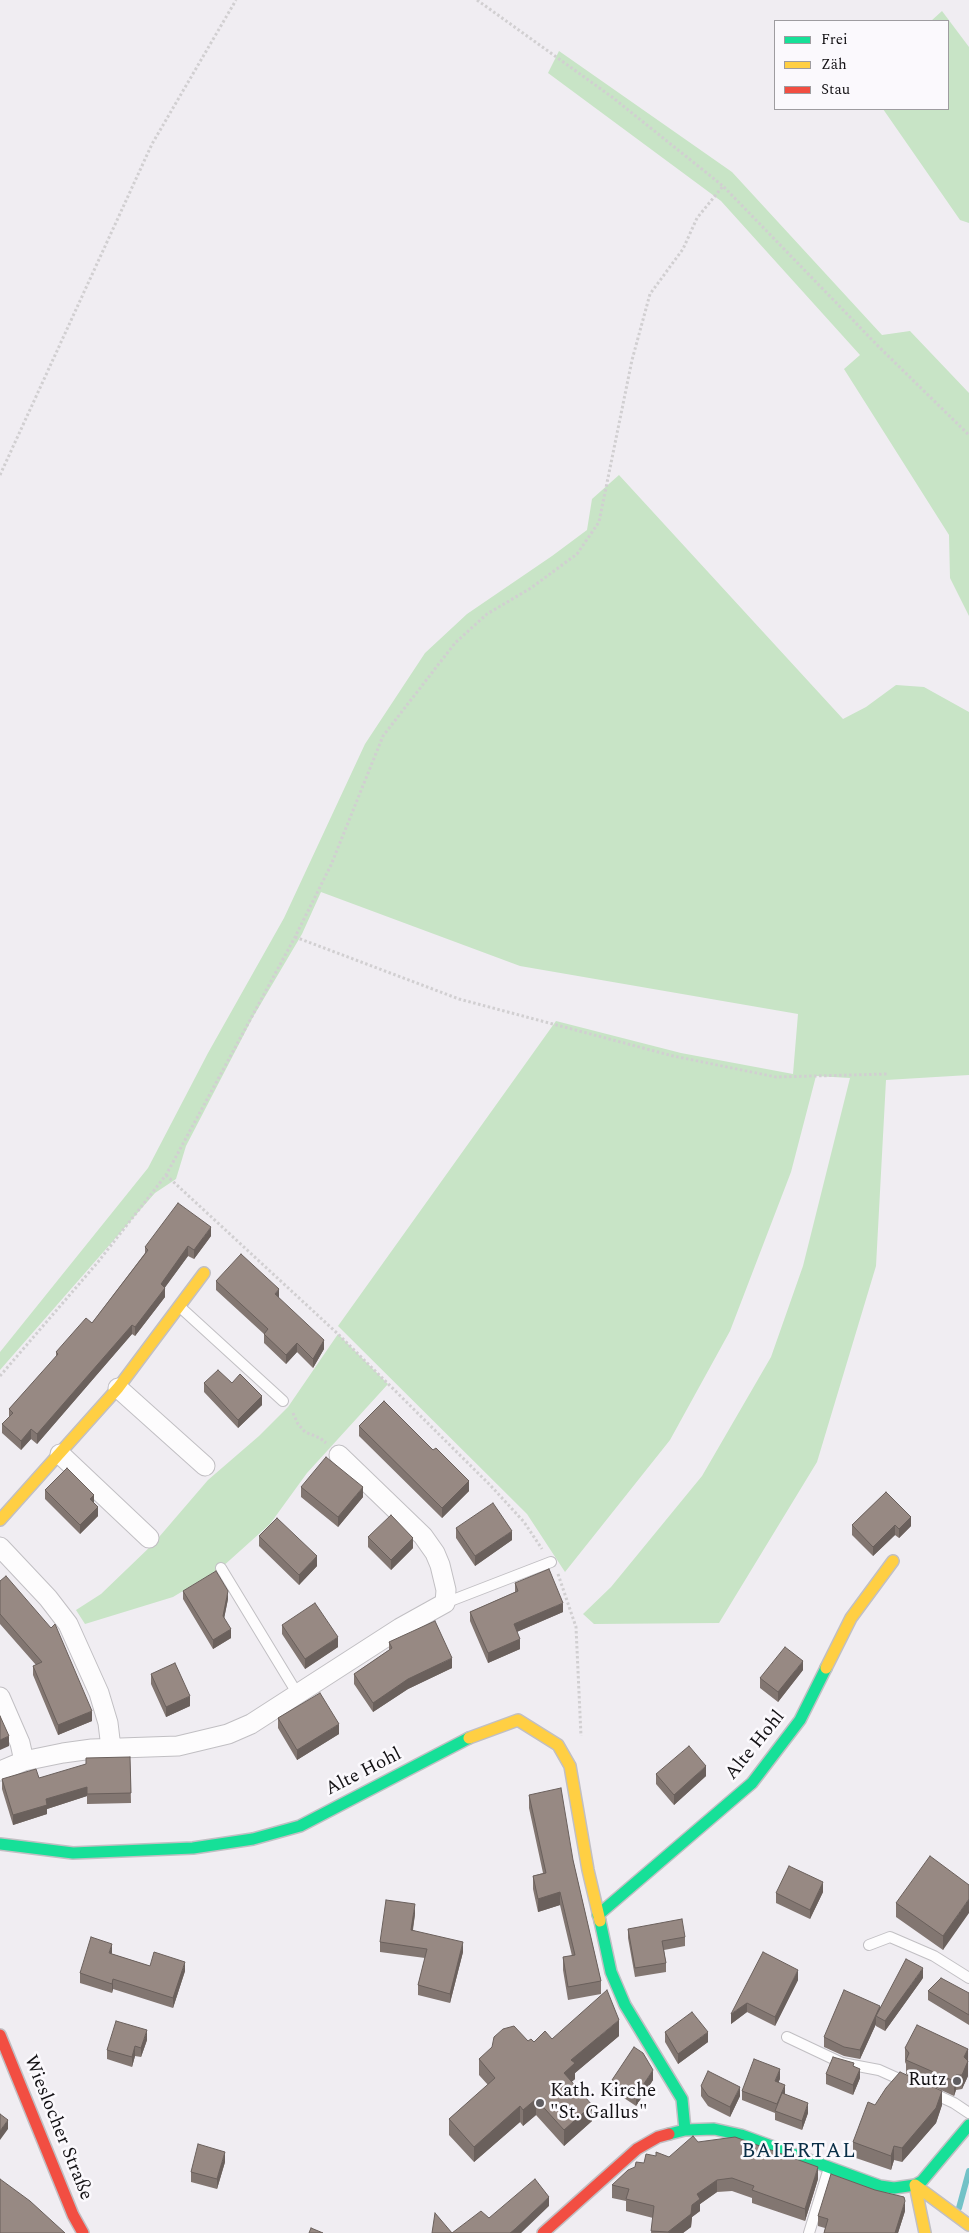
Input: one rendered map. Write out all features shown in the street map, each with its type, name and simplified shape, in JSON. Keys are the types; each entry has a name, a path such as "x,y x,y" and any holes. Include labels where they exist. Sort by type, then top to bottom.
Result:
{"street":[{"path":"0,1520 118,1388 204,1273"},
{"path":"118,1388 205,1466"},
{"path":"60,1454 149,1538"},
{"path":"0,1771 24,1761 63,1753 111,1748 178,1746 228,1734 251,1724 297,1693 445,1603 446,1590 440,1565 435,1553 423,1536 339,1455"},
{"path":"2,1554 48,1598 68,1624 99,1693 108,1723 111,1748"},
{"name":"Alte Hohl","path":"598,1915 752,1783 800,1720 851,1618 893,1561"},
{"path":"0,1697 20,1743 24,1761"},
{"name":"Alte Hohl","path":"0,1844 73,1853 193,1848 253,1839 300,1826 462,1741 518,1720 558,1746 570,1766 588,1870 611,1972 625,2005 682,2099 685,2130"},
{"name":"Wieslocher Straße","path":"0,2035 73,2215 83,2233"},
{"path":"550,2231 637,2149 658,2137 685,2130 714,2129 741,2135 880,2186 894,2188 915,2185 931,2172 969,2125"},
{"path":"915,2185 942,2207 966,2223"},
{"path":"915,2185 926,2233"}],"lane":[{"path":"180,1307 283,1401"},
{"path":"445,1603 551,1562"},
{"path":"221,1568 297,1693"},
{"path":"868,1945 890,1937 934,1956 969,1978"},
{"path":"787,2036 842,2064 879,2070 954,2103 969,2113"},
{"path":"809,2233 830,2167"}],"path":[{"path":"0,475 152,144 236,0"},
{"path":"477,0 612,97 723,186 880,348 969,435"},
{"path":"0,1376 98,1262 166,1174 295,936 331,865 383,736 455,643 487,614 531,588 576,554 599,522 632,360 650,294 683,249 697,218 723,186"},
{"path":"295,936 459,999 673,1056 776,1076 888,1074"},
{"path":"166,1174 338,1334 491,1486 524,1522 562,1581 576,1627 581,1736 570,1766"},
{"path":"283,1401 305,1432 320,1438 339,1455"}],"green space":[{"path":"942,11 949,20 932,20"},
{"path":"949,20 969,47 969,223 960,220 884,110 949,110"},
{"path":"559,51 732,172 882,335 910,331 969,393 969,616 950,578 949,535 844,369 860,355 721,201 548,73"},
{"path":"619,475 843,719 866,707 896,685 924,687 969,712 969,1075 886,1080 876,1266 817,1462 719,1623 594,1624 583,1614 611,1587 702,1476 771,1357 803,1266 850,1078 816,1076 791,1172 730,1331 670,1440 565,1572 527,1514 338,1326 556,1021 681,1053 793,1074 798,1014 520,966 321,892 302,934 253,1017 186,1146 176,1179 155,1193 0,1370 0,1352 148,1168 208,1053 284,918 365,744 425,653 467,614 587,530 592,499"},
{"path":"338,1334 388,1384 307,1473 270,1524 221,1568 173,1597 85,1624 76,1610 101,1594 153,1544 208,1480 259,1436 288,1407"}],"building":[{"path":"178,1203 211,1227 194,1250 188,1246 161,1284 165,1288 135,1327 132,1325 37,1434 31,1429 21,1441 2,1424 13,1413 9,1409 58,1354 56,1352 86,1318 92,1323 148,1250 145,1247"},
{"path":"241,1254 279,1289 275,1294 324,1340 313,1359 297,1343 286,1355 264,1334 268,1329 216,1281"},
{"path":"218,1370 232,1383 240,1374 262,1396 238,1420 204,1383"},
{"path":"384,1401 433,1450 436,1448 469,1481 442,1508 359,1426"},
{"path":"326,1457 363,1487 338,1517 301,1487"},
{"path":"67,1468 94,1495 90,1499 98,1507 80,1525 45,1490"},
{"path":"886,1492 911,1517 899,1529 895,1525 873,1547 852,1525"},
{"path":"493,1503 512,1531 475,1556 456,1528"},
{"path":"391,1515 413,1538 391,1560 368,1537"},
{"path":"277,1518 317,1556 299,1575 259,1536"},
{"path":"549,1569 563,1603 514,1624 520,1639 488,1653 470,1612 518,1591 515,1583"},
{"path":"216,1571 228,1591 223,1616 231,1629 213,1640 183,1591"},
{"path":"6,1576 51,1628 55,1624 92,1711 58,1725 33,1666 42,1662 0,1614 0,1581"},
{"path":"315,1603 338,1637 305,1659 282,1625"},
{"path":"435,1621 452,1658 408,1679 373,1703 354,1674 392,1648 389,1642"},
{"path":"785,1647 803,1661 778,1692 760,1678"},
{"path":"175,1663 190,1696 166,1707 151,1674"},
{"path":"320,1693 339,1724 297,1750 278,1718"},
{"path":"0,1716 9,1736 0,1740"},
{"path":"689,1746 706,1766 674,1795 656,1774"},
{"path":"130,1757 131,1793 87,1794 87,1787 46,1799 47,1805 13,1815 2,1779 36,1769 39,1778 86,1764 86,1758"},
{"path":"561,1788 573,1860 601,1981 568,1987 563,1957 575,1955 560,1892 538,1899 533,1876 546,1873 529,1795"},
{"path":"930,1856 969,1885 969,1899 943,1936 896,1903"},
{"path":"789,1866 823,1882 810,1910 776,1893"},
{"path":"386,1900 415,1904 411,1930 463,1942 450,1994 418,1985 427,1949 380,1942"},
{"path":"682,1919 685,1937 662,1941 666,1963 635,1968 628,1929"},
{"path":"91,1937 112,1944 109,1953 150,1966 154,1952 185,1962 173,1998 113,1979 112,1984 80,1973"},
{"path":"763,1952 798,1970 775,2017 747,2003 731,2014"},
{"path":"906,1959 923,1968 885,2021 876,2016"},
{"path":"941,1978 969,1993 969,2015 928,1991"},
{"path":"607,1990 619,2020 571,2060 575,2063 564,2073 592,2105 564,2130 536,2099 523,2110 520,2106 474,2147 449,2119 495,2078 479,2059 492,2047 494,2037 503,2029 514,2026 528,2041 531,2039 534,2042 545,2031 552,2039"},
{"path":"844,1990 880,2006 860,2050 844,2047 824,2037"},
{"path":"692,2012 708,2032 678,2054 665,2032"},
{"path":"116,2021 147,2030 141,2048 135,2046 132,2057 107,2050"},
{"path":"917,2025 968,2049 964,2057 968,2061 962,2075 956,2075 954,2081 906,2060 909,2053 905,2048"},
{"path":"634,2047 643,2053 653,2070 636,2096 612,2080"},
{"path":"833,2057 854,2063 853,2066 860,2069 853,2085 826,2074"},
{"path":"754,2059 780,2069 775,2081 785,2085 777,2104 742,2091"},
{"path":"708,2071 740,2087 730,2107 708,2096 701,2086"},
{"path":"900,2072 942,2091 936,2108 902,2148 894,2146 891,2156 853,2142 868,2102 875,2105"},
{"path":"782,2093 808,2103 802,2121 775,2111"},
{"path":"0,2114 8,2120 0,2131"},
{"path":"693,2136 698,2142 735,2137 818,2167 805,2209 752,2190 754,2186 732,2178 717,2180 697,2194 700,2199 692,2205 691,2214 668,2232 651,2231 654,2206 626,2199 629,2189 612,2185 628,2170 635,2167 636,2162 644,2163 646,2154 656,2156 656,2152 669,2157"},
{"path":"198,2144 225,2152 217,2179 191,2172"},
{"path":"831,2174 875,2190 904,2197 905,2201 895,2233 824,2233 828,2219 818,2216"},
{"path":"0,2179 30,2201 65,2233 0,2233"},
{"path":"535,2179 549,2197 510,2233 452,2233 481,2211 489,2218"},
{"path":"435,2213 452,2233 432,2233"},
{"path":"311,2228 323,2233 309,2233"}],"waterway":[{"path":"959,2208 969,2171"}],"traffic: fast":[{"path":"598,1915 752,1783 800,1720 826,1668"},
{"path":"0,1844 73,1853 193,1848 253,1839 300,1826 469,1738"},
{"path":"600,1921 611,1972 625,2005 682,2099 685,2130"},
{"path":"669,2134 685,2130 714,2129 741,2135 880,2186 894,2188 915,2185 922,2181 969,2125"}],"traffic: slow":[{"path":"0,1520 118,1388 204,1273"},
{"path":"826,1668 851,1618 893,1561"},
{"path":"469,1738 518,1720 558,1745 570,1766 588,1870 600,1921"},
{"path":"915,2185 969,2225"},
{"path":"915,2185 925,2233"}],"traffic: jam":[{"path":"0,2035 73,2215 83,2233"},
{"path":"543,2233 637,2149 658,2137 669,2134"}],"place":[{"name":"Rutz","path":"957,2081"},
{"name":"Kath. Kirche \"St. Gallus\"","path":"540,2103"}],"district":[{"name":"BAIERTAL","path":"799,2153"}]}
